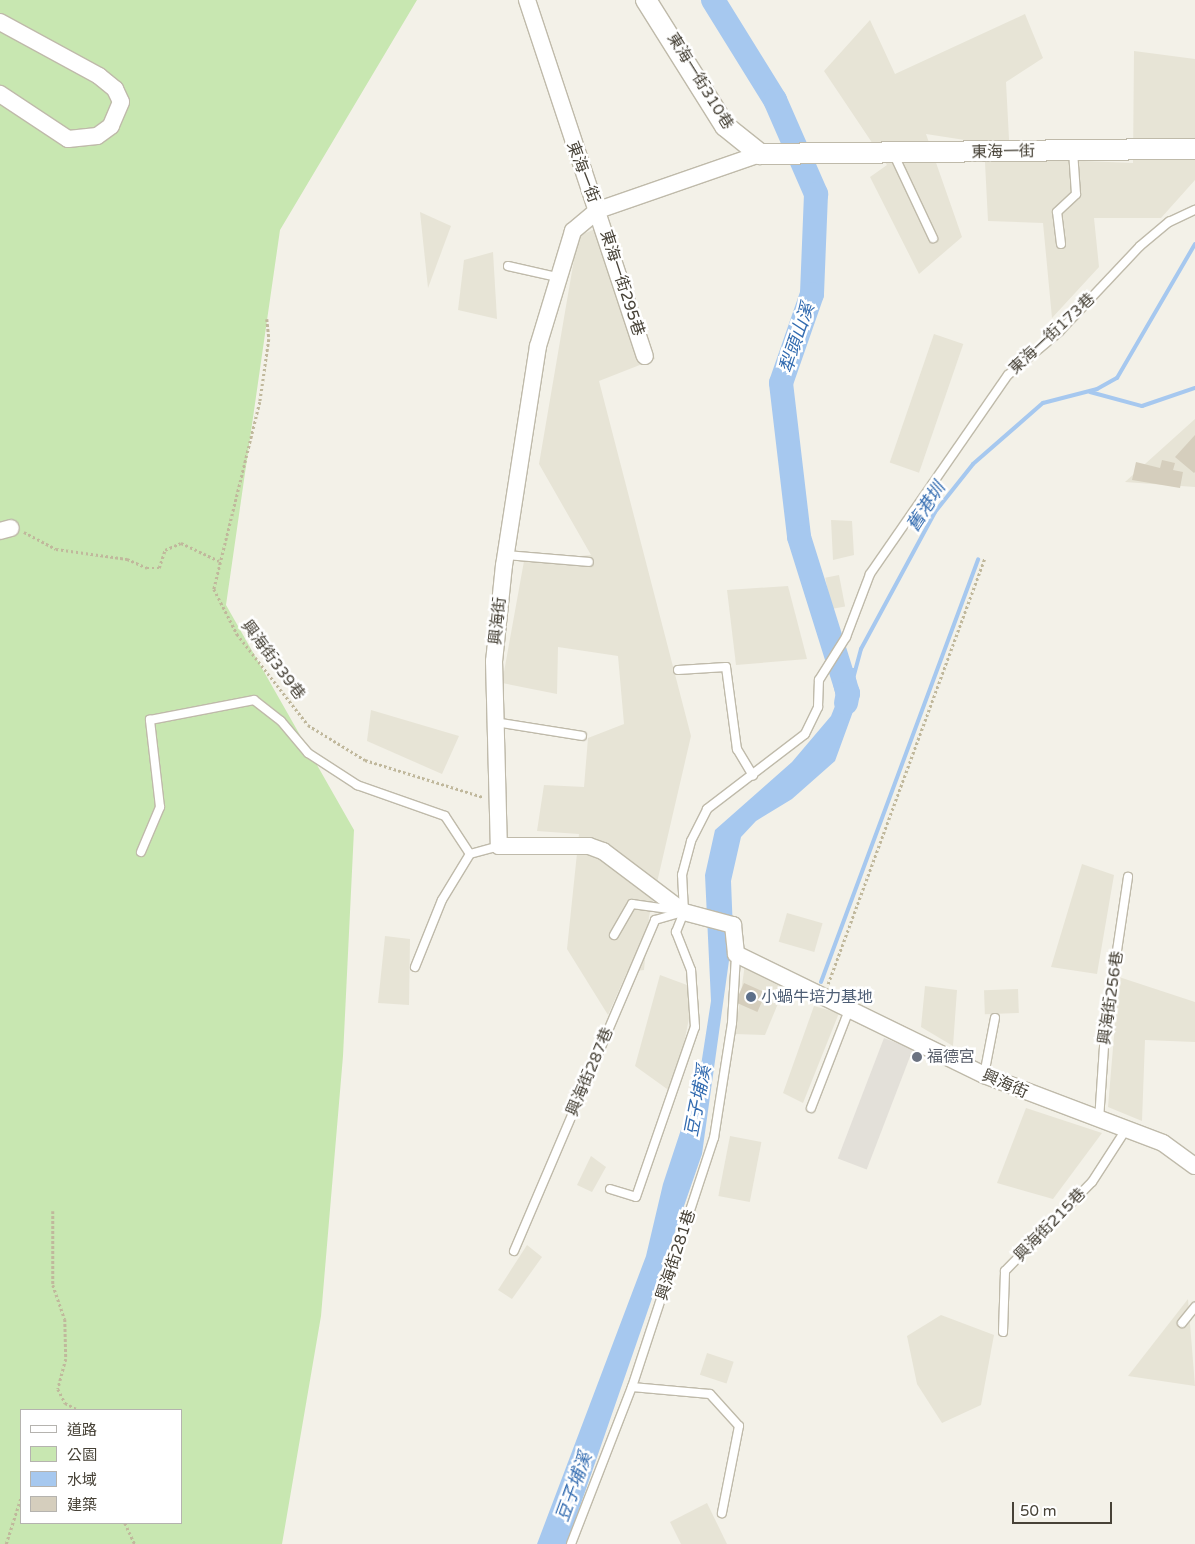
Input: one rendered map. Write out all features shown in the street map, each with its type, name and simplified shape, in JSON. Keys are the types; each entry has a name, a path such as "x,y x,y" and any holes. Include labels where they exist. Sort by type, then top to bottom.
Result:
{"street":[{"name":"東海一街","path":"527,0 598,210 760,154 1073,152 1195,149"},
{"name":"東海一街310巷","path":"646,0 725,126 760,154"},
{"path":"0,22 99,76 115,89 121,102 111,126 97,136 68,139 0,94"},
{"name":"興海街","path":"499,846 494,722 494,661 507,555 538,346 561,278 573,231 598,210"},
{"name":"東海一街295巷","path":"598,210 646,356"},
{"path":"499,846 589,846 603,851 684,912 733,924 736,954"},
{"name":"興海街","path":"736,954 984,1075 1163,1143 1195,1166"}],"lane":[{"path":"1061,244 1057,212 1076,194 1073,152"},
{"path":"894,153 933,238"},
{"name":"東海一街173巷","path":"753,776 805,734 818,707 819,680 846,637 870,574 1008,375 1059,332 1140,246 1169,222 1195,210"},
{"path":"508,266 561,278"},
{"path":"507,555 589,562"},
{"path":"610,1189 636,1197 695,1027 691,970 677,941 684,912 682,875 691,841 707,809 753,776 737,749 726,667 678,670"},
{"path":"141,852 160,807 150,720 254,700 281,721 308,753 357,785 445,816 470,854"},
{"path":"494,722 582,736"},
{"path":"415,967 442,900 470,854 499,846"},
{"name":"興海街256巷","path":"1099,1120 1105,1031 1128,877"},
{"path":"614,935 632,904 684,912"},
{"name":"興海街287巷","path":"514,1251 655,920 684,912"},
{"name":"興海街281巷","path":"571,1544 632,1387 714,1138 732,1023 736,954"},
{"path":"811,1108 849,1010"},
{"path":"984,1075 994,1018"},
{"name":"興海街215巷","path":"1003,1332 1005,1271 1092,1182 1127,1128"},
{"path":"1182,1323 1195,1307"},
{"path":"632,1387 710,1394 739,1426 722,1514"}],"path":[{"name":"興海街339巷","path":"267,319 269,339 260,402 219,561 214,590 237,634 308,725 365,760 498,802"},
{"path":"5,530 40,536 56,549 127,559 147,568 159,568 165,550 181,543 219,561"},
{"path":"823,997 985,558"},
{"path":"53,1211 53,1285 65,1319 66,1359 58,1389 65,1404 77,1409"},
{"path":"6,1544 20,1500"},
{"path":"126,1524 135,1544"}],"shaded area":[{"path":"1025,14 1043,58 1006,82 1010,158 1133,163 1134,51 1195,59 1195,180 1161,218 1094,218 1099,267 1052,318 1043,223 988,221 984,143 926,134 962,237 919,274 870,177 887,165 824,71 870,20 895,74"},
{"path":"420,212 451,226 428,288"},
{"path":"610,223 655,359 599,381 691,736 649,917 644,970 627,972 608,1015 567,949 579,834 537,831 544,785 584,787 588,738 624,724 618,656 558,647 557,694 502,683 524,561 591,555 539,464 578,236"},
{"path":"493,252 497,319 458,310 464,260"},
{"path":"934,334 963,344 919,473 890,463"},
{"path":"1195,419 1195,487 1125,482"},
{"path":"831,520 852,521 854,555 833,560"},
{"path":"839,575 845,606 831,609 825,578"},
{"path":"788,586 807,659 736,665 727,590"},
{"path":"371,710 459,736 442,774 367,741"},
{"path":"1082,864 1114,875 1097,974 1051,967"},
{"path":"787,913 823,923 814,952 779,942"},
{"path":"385,936 410,939 409,1005 378,1003"},
{"path":"745,964 784,989 765,1035 735,1034"},
{"path":"660,975 695,988 674,1094 635,1066"},
{"path":"1119,977 1195,1002 1195,1042 1145,1040 1142,1121 1108,1107"},
{"path":"925,986 957,990 953,1046 921,1027"},
{"path":"1018,989 1019,1013 985,1014 984,990"},
{"path":"814,1006 839,1013 803,1103 783,1093"},
{"path":"884,1038 913,1049 867,1170 838,1158"},
{"path":"1026,1108 1102,1133 1053,1199 997,1183"},
{"path":"730,1136 761,1142 750,1202 718,1196"},
{"path":"591,1156 606,1167 592,1192 577,1185"},
{"path":"527,1245 542,1257 512,1299 498,1290"},
{"path":"1188,1299 1195,1386 1128,1376"},
{"path":"941,1315 994,1335 981,1405 942,1423 917,1384 907,1336"},
{"path":"707,1353 734,1362 727,1384 700,1375"},
{"path":"707,1503 727,1544 681,1544 670,1522"}],"green space":[{"path":"0,0 417,0 280,230 226,605 354,830 343,1056 321,1316 282,1544 0,1544"}],"water":[{"name":"豆子埔溪","path":"845,668 854,668 859,695 835,761 792,799 756,821 741,837 731,881 733,932 702,1154 567,1544 537,1544 646,1256 663,1184 700,1072 711,1001 705,875 715,830 792,762 831,716 837,701 833,684"}],"building":[{"path":"1195,435 1195,472 1194,473 1175,457"},
{"path":"1162,460 1175,463 1173,470 1183,472 1180,488 1132,480 1136,462 1160,468"},
{"name":"小蝸牛培力基地","path":"744,983 766,993 757,1012 735,1002"},
{"name":"福德宮","path":"919,1050 924,1058 914,1063 910,1056"}],"waterway":[{"name":"犁頭山溪","path":"713,0 775,100 816,194 812,294 781,383 799,537 848,693 846,703"},
{"name":"舊港圳","path":"854,675 861,649 935,512 973,464 1043,403 1097,389 1117,378 1195,244"},
{"name":"舊港圳","path":"1090,392 1142,406 1195,388"},
{"path":"821,982 978,559"}],"place":[{"name":"小蝸牛培力基地","path":"751,997"},
{"name":"福德宮","path":"917,1057"}]}
